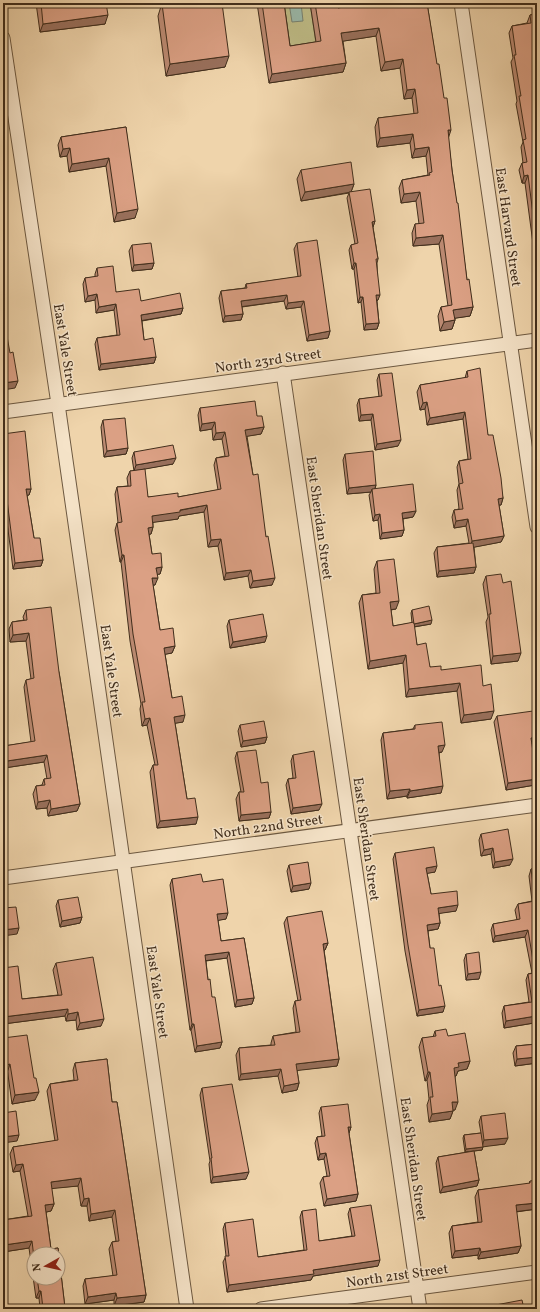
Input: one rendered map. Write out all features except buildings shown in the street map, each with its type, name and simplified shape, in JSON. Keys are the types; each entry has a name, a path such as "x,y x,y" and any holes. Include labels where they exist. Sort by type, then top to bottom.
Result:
{"street":[{"name":"East Harvard Street","path":"461,3 537,527"},
{"name":"East Yale Street","path":"3,38 58,404 187,1309"},
{"name":"North 23rd Street","path":"3,412 537,340"},
{"name":"East Sheridan Street","path":"283,374 420,1309"},
{"name":"North 22nd Street","path":"3,878 537,805"},
{"name":"North 21st Street","path":"261,1309 537,1272"}],"shaded area":[{"path":"279,3 310,3 317,50 287,55"},
{"path":"289,3 301,3 303,21 292,22"}]}
